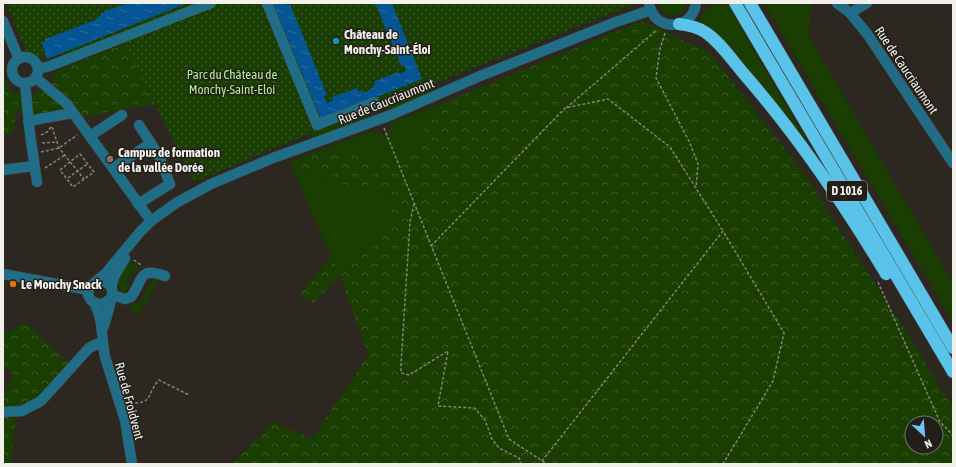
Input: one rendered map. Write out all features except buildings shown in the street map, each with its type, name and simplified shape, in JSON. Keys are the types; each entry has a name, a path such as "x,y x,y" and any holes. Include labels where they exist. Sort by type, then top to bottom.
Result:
{"highway":[{"name":"D 1016","path":"750,3 953,348"},
{"name":"D 1016","path":"738,7 953,372"},
{"path":"671,24 698,29 710,36 768,103 837,196 910,311 933,337"}],"street":[{"path":"151,221 73,113 37,73 37,64 27,57 19,59 8,71 16,80 25,83 29,82 37,73 50,66 211,3"},
{"path":"268,3 317,125 374,102"},
{"path":"650,7 656,18 671,24 690,17 694,11 696,3"},
{"path":"837,3 850,13"},
{"path":"845,3 850,13"},
{"path":"850,13 867,3"},
{"name":"Rue de Caucriaumont","path":"140,232 168,208 230,175 304,146 380,119 492,71 650,7"},
{"name":"Rue de Caucriaumont","path":"850,13 868,35 953,163"},
{"path":"3,21 19,59"},
{"path":"3,170 36,174 28,121 25,83"},
{"path":"28,121 73,113"},
{"path":"87,133 122,115"},
{"path":"138,204 170,184 159,156 139,125"},
{"path":"113,168 151,143"},
{"path":"103,329 114,277 140,232"},
{"path":"103,329 99,313 94,302 89,296 92,286 106,273 140,232"},
{"path":"111,294 125,299 131,297 143,276 147,272 155,272 165,276"},
{"path":"3,274 92,286 103,281 107,283 111,294"},
{"path":"94,302 104,304 111,294"},
{"name":"Rue de Froidvent","path":"103,329 105,357 125,420 132,464"},
{"path":"3,412 22,411 41,401 90,348 97,344 103,344"}],"path":[{"path":"431,246 565,108 671,24"},
{"path":"671,24 660,49 656,78 689,141 698,164 696,188"},
{"path":"565,108 608,99 670,147 723,231 784,333 773,381 723,464"},
{"path":"380,119 509,438 547,464"},
{"path":"31,144 47,132 52,125 59,148 84,179"},
{"path":"31,144 59,148 87,133"},
{"path":"31,144 58,142"},
{"path":"80,154 87,164 94,172 74,187 60,170 80,154"},
{"path":"36,174 65,155"},
{"path":"67,179 87,164"},
{"path":"414,204 410,222 401,365 402,373 408,375 448,351 438,406 474,408 485,420 492,439 499,448 519,458 521,464"},
{"path":"542,461 723,231"},
{"path":"127,255 143,266 147,272"},
{"path":"877,280 940,422 952,434 953,437"},
{"path":"120,403 142,404 146,401 159,380 189,395"}],"green space":[{"name":"Parc du Château de Monchy-Saint-Eloi","path":"6,3 637,3 312,132 194,182 124,43 30,60"},
{"path":"230,3 312,132 194,182 212,147 161,103 53,122 17,109 14,133 3,135 3,79 5,79 11,92 30,97 52,82 57,70"},
{"path":"659,3 686,3 683,10 678,15 671,15 663,12"},
{"path":"715,3 727,3 823,169 698,22 704,11"},
{"path":"764,3 812,3 808,35 953,283 953,322"},
{"path":"641,21 710,53 803,172 909,336 953,408 953,464 233,464 273,422 312,439 368,355 340,276 389,230 392,194 339,184 290,162 319,150 404,165 434,112 433,107"},
{"path":"430,85 433,91 389,110 386,107 382,108 381,105"},
{"path":"433,107 434,111 404,166 319,150 375,130 382,136 389,131 391,123"},
{"path":"370,109 371,112 368,114 367,119 313,138 312,132"},
{"path":"290,162 339,184 392,194 389,230 339,276"},
{"path":"332,255 340,276 313,303 299,295"},
{"path":"129,261 137,266 140,272 134,269 126,284 130,287 126,292 121,289 118,282"},
{"path":"155,276 159,278 139,315 129,310 134,302 139,304"},
{"path":"25,322 72,366 38,400 11,409 3,405 3,394 14,376 3,366 3,331 12,331"},
{"path":"3,417 16,418 11,464 3,464"}],"water":[{"path":"129,3 187,3 47,59 42,43 46,39 95,20 105,11"},
{"path":"273,3 285,3 286,6 290,4 327,95 324,96 327,103 333,100 332,97 357,88 359,91 366,92 374,87 375,81 398,72 399,74 406,71 404,65 401,65 375,3 392,3 422,79 321,119"}],"place":[{"name":"Château de Monchy-Saint-Éloi","path":"336,41"},
{"name":"Campus de formation de la vallée Dorée","path":"110,159"},
{"name":"Le Monchy Snack","path":"13,284"}]}
